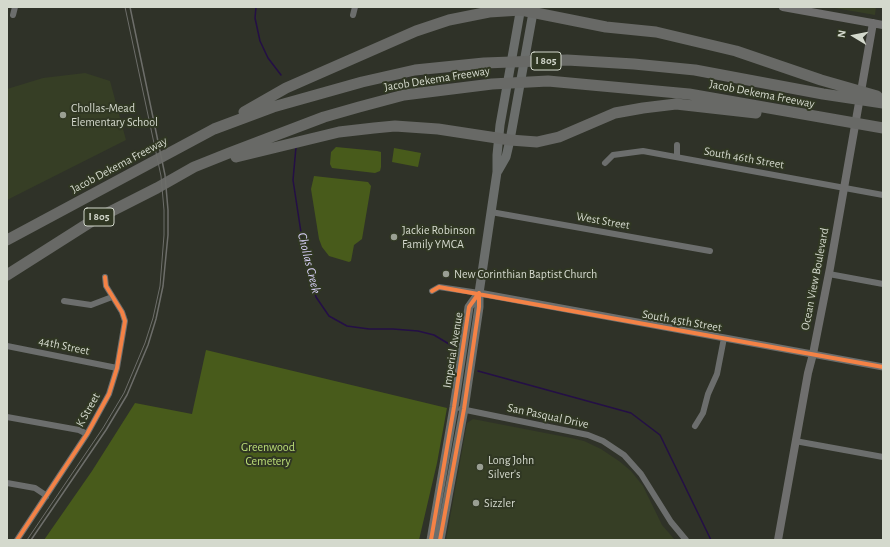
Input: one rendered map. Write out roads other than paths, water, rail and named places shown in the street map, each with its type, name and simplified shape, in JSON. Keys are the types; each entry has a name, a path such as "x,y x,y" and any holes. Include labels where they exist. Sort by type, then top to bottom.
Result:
{"highway":[{"path":"214,129 286,88 416,31 449,20 521,9 534,10 606,27 656,32 736,51 821,80 883,98"},
{"name":"Jacob Dekema Freeway","path":"7,240 214,129 272,107 362,82 415,70 484,63 567,60 634,64 695,70 823,94 883,103"},
{"name":"Jacob Dekema Freeway","path":"7,275 92,221 157,188 194,167 229,152 324,118 404,95 492,84 548,81 689,94 835,121 883,128"},
{"path":"194,167 339,132 395,126 438,129 510,140 537,142 559,137 615,113 676,104 835,121"},
{"path":"7,236 44,221"}],"main road":[{"path":"782,7 883,25"},
{"name":"Imperial Avenue","path":"440,540 464,409 479,307 478,293 497,172 499,138 521,9"},
{"name":"Imperial Avenue","path":"497,172 506,157 510,140 534,10"},
{"name":"Ocean View Boulevard","path":"778,540 808,373 829,274 873,23"},
{"name":"Imperial Avenue","path":"431,540 454,407 469,307 478,293"}],"street":[{"path":"13,15 15,7"},
{"path":"353,15 355,7"},
{"path":"677,145 677,157"},
{"name":"South 46th Street","path":"605,163 613,155 643,151 883,195"},
{"name":"West Street","path":"491,212 710,251"},
{"path":"829,274 883,284"},
{"name":"K Street","path":"17,540 87,434 109,394 117,368 125,321 122,312 106,286 105,277"},
{"path":"432,291 439,287 478,293"},
{"name":"South 45th Street","path":"478,293 613,319 883,367"},
{"path":"64,301 90,305 112,297"},
{"path":"695,426 703,413 708,394 717,374 724,338"},
{"name":"44th Street","path":"7,346 117,368"},
{"name":"San Pasqual Drive","path":"454,407 588,435 603,441 624,455 641,474 671,522 686,540"},
{"path":"7,417 79,430 87,434"},
{"path":"796,442 883,457"},
{"path":"7,483 35,488 46,497"}],"waterway":[{"path":"256,7 255,18 260,41 268,58 281,75"},
{"name":"Chollas Creek","path":"296,147 293,180 302,239 316,297 329,316 347,326 369,329 418,331 434,335 454,347"},
{"path":"478,371 631,413 660,435 711,540"}],"tram line":[{"path":"27,540 103,428 124,393 145,343 153,318 160,286 164,235 164,210 161,176 125,7"}],"railway":[{"path":"31,540 106,430 127,395 148,345 156,319 163,286 168,235 168,210 165,175 130,7"}],"place":[{"name":"Chollas-Mead Elementary School","path":"63,115"},
{"name":"Jackie Robinson Family YMCA","path":"394,237"},
{"name":"New Corinthian Baptist Church","path":"446,274"},
{"name":"Long John Silver's","path":"480,467"},
{"name":"Sizzler","path":"476,503"}],"park label":[{"name":"Greenwood Cemetery","path":"268,454"}]}
